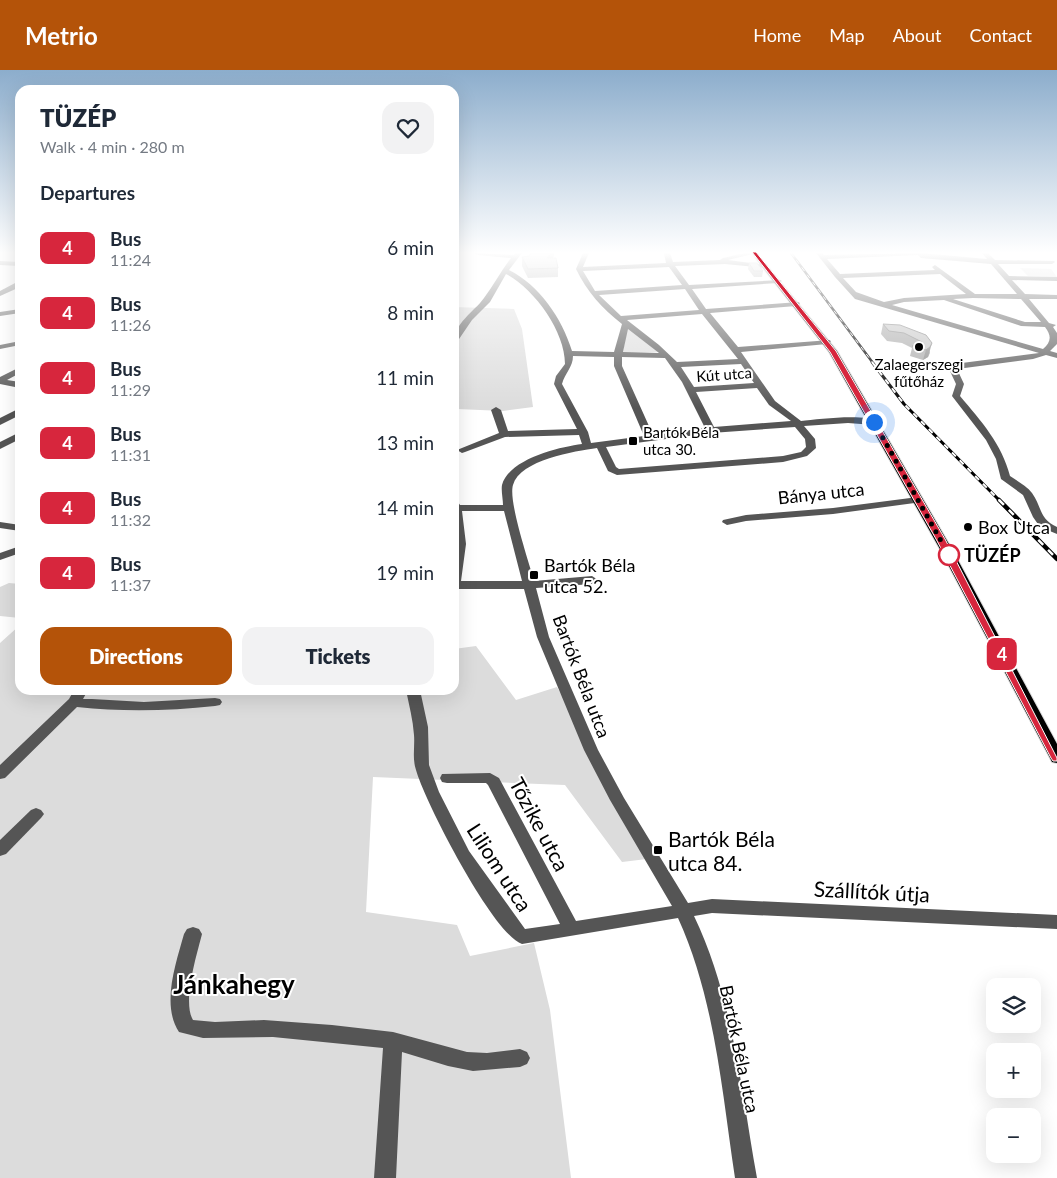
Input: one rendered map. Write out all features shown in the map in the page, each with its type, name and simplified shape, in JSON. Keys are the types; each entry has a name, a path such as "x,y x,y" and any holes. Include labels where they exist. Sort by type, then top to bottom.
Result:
{"main road":[{"path":"797,305 826,342 874,422 1053,744 1057,758"}],"street":[{"path":"459,333 469,318 482,305"},
{"path":"545,305 570,353 569,364 560,376 558,384 561,393 583,432 612,469 617,472 783,459 804,454 811,448 810,439 799,424 778,409 736,350 700,305"},
{"path":"606,305 674,365 690,390 711,430"},
{"path":"624,320 787,305"},
{"path":"886,305 1057,356"},
{"path":"962,305 1017,322 1057,325"},
{"path":"1029,305 1053,334 1052,346 1044,353 1033,357 952,368 960,384 956,393 957,398 990,439 1001,459 1005,477 1026,493 1044,525 1057,530"},
{"path":"0,314 15,312"},
{"path":"624,320 618,354 619,369 650,438"},
{"path":"736,350 826,342"},
{"path":"0,347 15,344"},
{"path":"570,353 666,356"},
{"name":"Kút utca","path":"674,365 742,361"},
{"path":"0,381 15,373"},
{"path":"0,381 15,384"},
{"name":"Kút utca","path":"690,390 760,385"},
{"path":"496,410 504,434"},
{"path":"848,420 867,411"},
{"path":"0,422 15,414"},
{"path":"848,420 874,422"},
{"name":"Bartók Béla utca","path":"746,1178 717,1014 700,955 684,911 618,800 591,750 544,637 510,508 507,486 512,476 518,470 549,454 711,430 848,420"},
{"path":"462,450 504,434 583,432"},
{"path":"0,446 15,438"},
{"name":"Bánya utca","path":"727,522 746,518 833,511 918,500"},
{"path":"459,506 510,508"},
{"path":"0,524 15,527"},
{"path":"459,540 459,564"},
{"path":"0,558 15,551"},
{"path":"459,584 530,585 592,580"},
{"name":"Liliom utca","path":"414,695 421,729 423,770 458,850 522,937 684,911"},
{"path":"0,774 78,696 111,706 147,707 215,702"},
{"name":"Tőzike utca","path":"447,778 490,778 494,782 571,928"},
{"path":"0,850 36,814"},
{"name":"Szállítók útja","path":"684,911 712,906 1057,922"},
{"path":"193,934 185,964 181,1003 181,1021 186,1026 208,1030 268,1028 354,1035 393,1041 468,1062 520,1058"},
{"path":"385,1178 393,1041"}],"shaded area":[{"path":"459,307 514,309 522,329 533,407 503,411 459,409"},
{"path":"627,328 629,329 658,352 623,353"},
{"path":"9,583 15,584 15,618 0,616 0,587"},
{"path":"15,630 15,695 459,695 459,648 476,646 516,700 557,687 655,858 622,862 565,785 373,777 366,912 457,925 470,956 534,943 550,1010 571,1178 0,1178 0,643"}],"building":[{"path":"883,324 900,325 926,335 932,343 926,350 912,346 922,342 904,333 889,331"}],"railway":[{"path":"830,305 873,363"},
{"path":"872,362 904,404 1000,501"},
{"path":"999,500 1057,559"}],"bus line":[{"name":"4","path":"797,305 833,351 940,539 1057,758"}],"place":[{"name":"Zalaegerszegi fűtőház","path":"919,347"},
{"name":"Bartók Béla utca 30.","path":"633,441"},
{"name":"Box Utca","path":"968,527"},
{"name":"TÜZÉP","path":"949,555"},
{"name":"Bartók Béla utca 52.","path":"534,575"},
{"name":"Bartók Béla utca 84.","path":"658,850"}],"district":[{"name":"Jánkahegy","path":"234,984"}],"route":[{"path":"874,422 949,555"}]}
